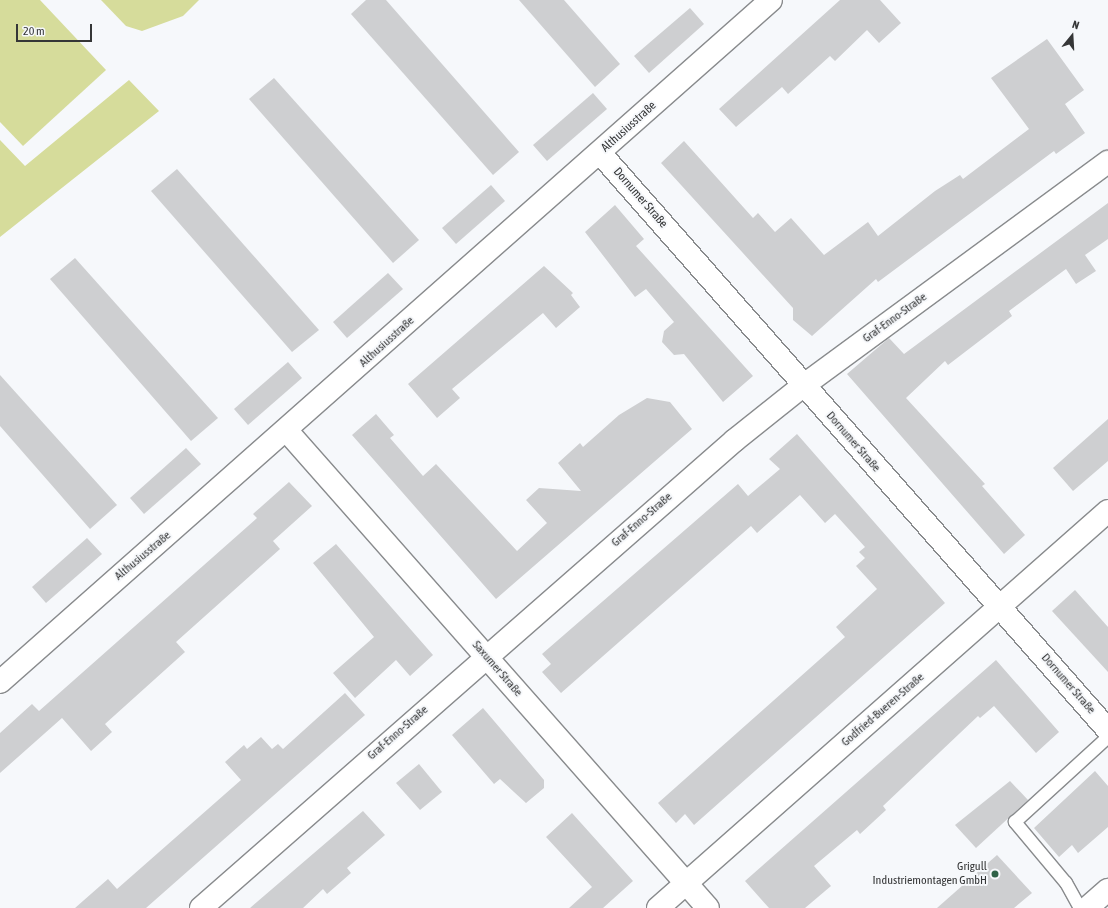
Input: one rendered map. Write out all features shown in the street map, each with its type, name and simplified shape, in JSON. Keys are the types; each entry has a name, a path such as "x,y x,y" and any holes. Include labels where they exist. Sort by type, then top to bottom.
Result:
{"street":[{"name":"Althusiusstraße","path":"0,682 287,431 771,0"},
{"name":"Dornumer Straße","path":"600,153 1108,730"},
{"name":"Graf-Enno-Straße","path":"201,908 486,656 735,440 804,385 1108,162"},
{"name":"Saxumer Straße","path":"287,431 708,908"},
{"name":"Godfried-Bueren-Straße","path":"658,908 1108,511"},
{"path":"1087,908 1108,890"}],"lane":[{"path":"1080,908 1066,883 1015,822 1108,737"}],"green space":[{"path":"0,0 40,0 106,70 23,146 0,122"},
{"path":"101,0 199,0 183,16 142,31 126,26"},
{"path":"129,80 159,111 0,237 0,140 25,166"}],"building":[{"path":"366,0 386,0 519,152 493,175 351,14"},
{"path":"519,0 564,0 620,64 595,87"},
{"path":"840,0 880,0 901,23 879,43 867,30 835,61 830,56 788,94 782,87 736,127 719,109"},
{"path":"690,8 704,24 649,73 634,56"},
{"path":"1047,39 1084,90 1065,104 1085,133 1056,154 1054,151 878,282 876,279 812,336 793,320 793,308 661,163 684,141 753,218 758,213 775,232 791,218 824,255 868,222 878,236 935,191 960,175 963,179 1029,129 991,78"},
{"path":"274,78 419,240 393,263 249,99"},
{"path":"593,93 607,109 547,161 533,145"},
{"path":"177,169 319,330 292,352 151,191"},
{"path":"491,185 505,201 456,244 442,228"},
{"path":"1108,203 1108,239 1085,255 1096,271 1076,284 1066,269 1009,311 1012,316 948,365 945,361 906,398 985,484 982,486 1025,535 1004,554 847,374 889,338 904,354"},
{"path":"615,205 644,239 636,246 753,376 723,402 684,354 674,355 662,342 664,331 674,322 646,289 635,297 585,232"},
{"path":"75,258 218,418 191,441 50,279"},
{"path":"544,266 573,293 571,295 580,307 556,328 543,313 452,389 460,398 437,418 408,384"},
{"path":"388,273 403,289 347,338 333,322"},
{"path":"288,362 302,378 248,425 234,409"},
{"path":"0,375 117,505 90,529 0,426"},
{"path":"647,398 670,402 692,429 496,599 352,435 376,414 394,435 390,438 423,476 436,464 517,551 547,523 526,500 539,488 581,491 558,463 580,443 583,447 619,415"},
{"path":"1108,419 1108,461 1073,491 1053,468"},
{"path":"797,434 945,603 694,825 685,814 676,823 658,803 845,637 836,627 877,589 856,566 865,558 859,552 865,547 835,514 825,523 800,495 757,533 751,526 561,693 542,672 551,664 542,654 738,484 748,496 780,469 769,459"},
{"path":"186,448 201,464 144,514 130,498"},
{"path":"289,482 312,506 273,541 280,549 176,642 185,652 105,724 112,732 91,751 62,718 0,773 0,733 32,704 39,711 257,518 253,514"},
{"path":"87,538 102,554 46,603 32,587"},
{"path":"336,544 433,655 410,676 396,660 355,698 333,673 374,637 313,563"},
{"path":"1075,590 1108,627 1108,672 1052,611"},
{"path":"996,660 1059,732 1036,753 994,706 980,718 978,716 883,806 886,810 860,834 857,830 814,866 831,886 805,908 769,908 745,881"},
{"path":"345,693 365,715 146,908 75,908 108,879 117,889 241,780 225,762 244,745 247,749 261,737 272,749 278,744 283,749"},
{"path":"483,708 544,780 544,788 526,803 500,779 494,784 452,735"},
{"path":"419,764 442,792 420,810 396,783"},
{"path":"1095,771 1108,786 1108,827 1078,853 1072,845 1059,857 1034,828"},
{"path":"1010,781 1028,800 976,848 955,825"},
{"path":"363,811 385,835 347,868 351,873 327,894 323,889 303,908 250,908"},
{"path":"572,813 633,881 603,908 569,908 592,887 546,837"},
{"name":"Grigull Industriemontagen GmbH","path":"997,855 1032,893 1014,908 937,908"}],"place":[{"name":"Grigull Industriemontagen GmbH","path":"995,874"}]}
